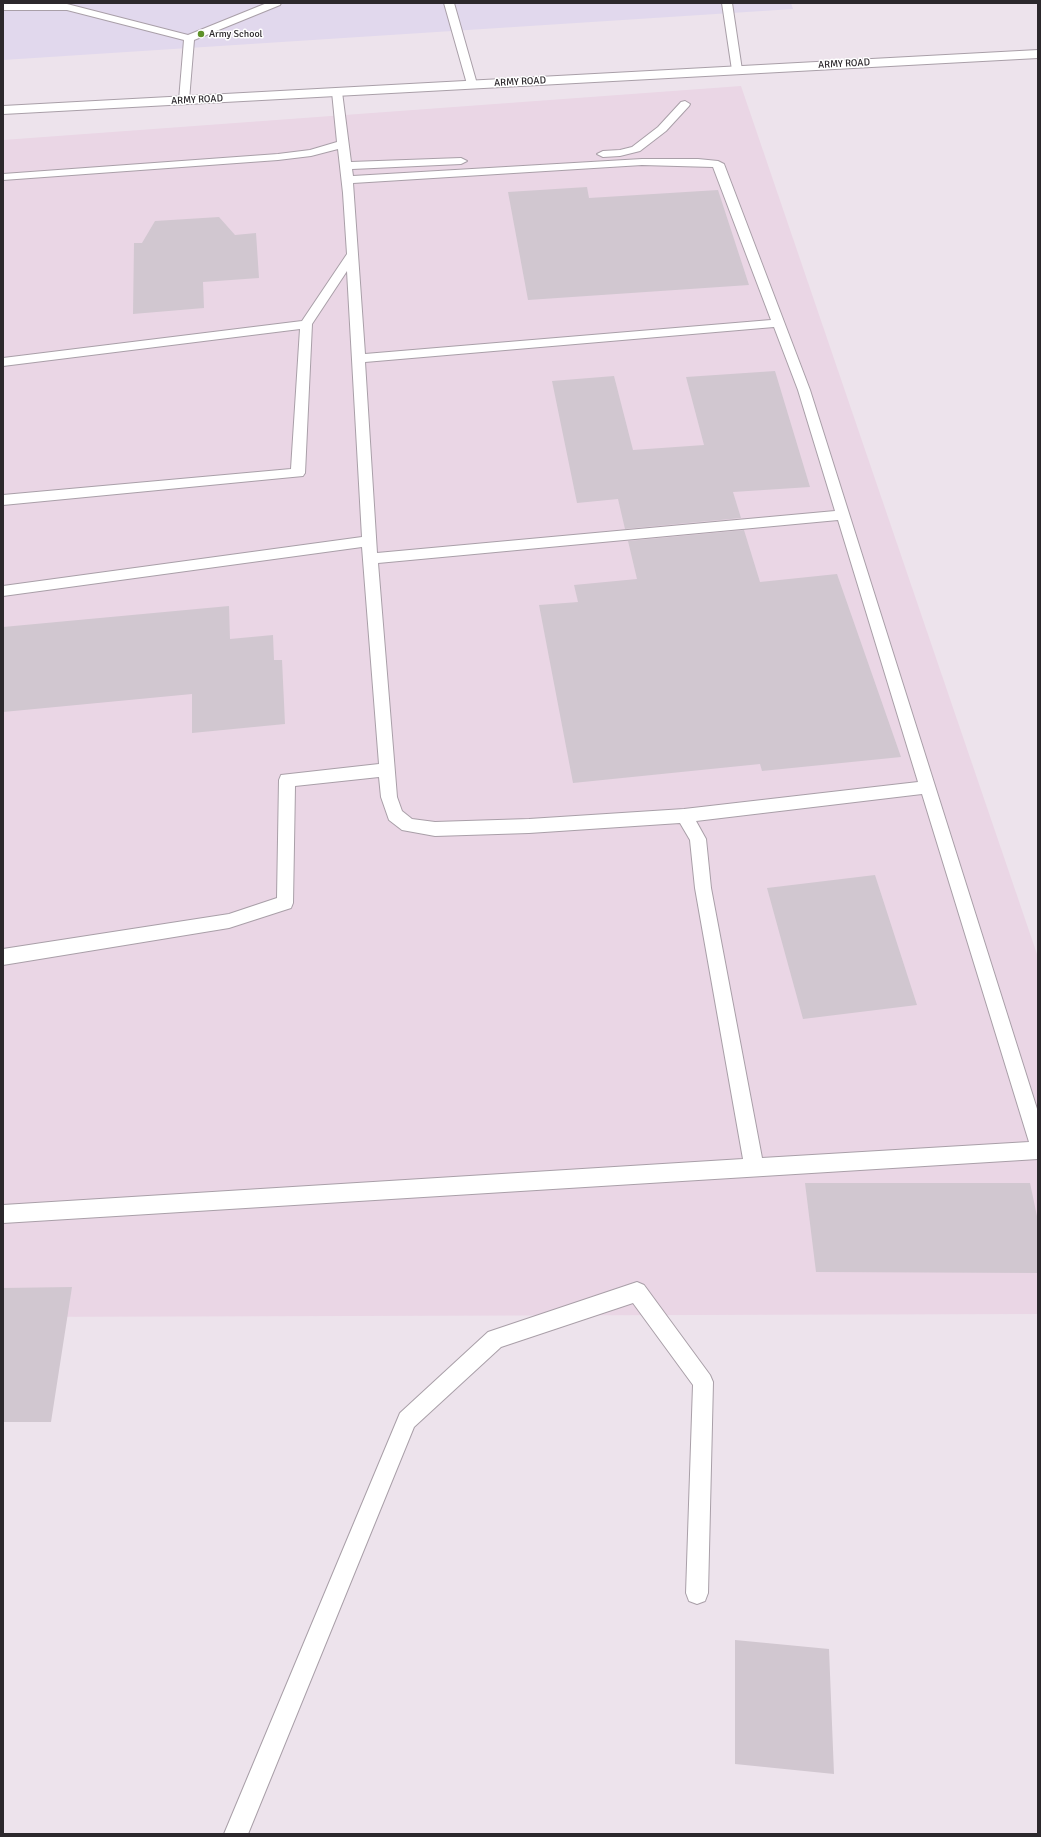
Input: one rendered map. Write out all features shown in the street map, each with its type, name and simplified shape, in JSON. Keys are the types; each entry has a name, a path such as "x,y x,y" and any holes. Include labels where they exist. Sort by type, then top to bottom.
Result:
{"street":[{"name":"ARMY ROAD","path":"3,110 1038,54"}],"lane":[{"path":"3,7 66,7 189,38 276,3"},
{"path":"449,3 472,84"},
{"path":"727,3 737,70"},
{"path":"184,100 189,38"},
{"path":"337,92 346,173 352,255 370,559 388,797 395,815 408,825 435,829 529,826 684,816 927,787"},
{"path":"571,155 620,153 636,149 662,129 685,104"},
{"path":"3,177 278,157 311,153 343,144"},
{"path":"346,173 470,160"},
{"path":"346,173 642,162 698,162 718,164 804,390 1038,1142"},
{"path":"3,500 298,473 306,324 352,255"},
{"path":"358,359 778,323"},
{"path":"3,362 306,324"},
{"path":"370,559 843,515"},
{"path":"3,591 369,541"},
{"path":"3,957 228,921 284,903 287,780 387,770"},
{"path":"684,816 698,840 703,888 754,1168"},
{"path":"3,1214 1038,1150"},
{"path":"236,1834 407,1420 495,1339 637,1292 703,1382 697,1593"}],"shaded area":[{"name":"Army School","path":"3,3 791,3 793,9 3,60"},
{"path":"741,86 1038,957 1038,1314 3,1317 3,140"}],"building":[{"path":"587,187 589,198 718,190 749,285 528,300 508,192"},
{"path":"219,217 235,235 256,233 259,278 203,282 204,308 133,314 134,243 142,243 155,221"},
{"path":"775,371 810,487 733,492 741,518 625,529 618,499 577,503 552,381 614,376 633,450 704,445 686,377"},
{"path":"744,530 760,582 837,574 901,757 762,771 760,764 573,783 539,605 578,602 574,585 637,579 628,541"},
{"path":"229,606 230,639 273,635 274,660 282,660 285,724 192,733 192,694 3,712 3,627"},
{"path":"875,875 917,1005 803,1019 767,888"},
{"path":"805,1183 1030,1183 1038,1221 1038,1273 816,1272"},
{"path":"72,1287 51,1422 3,1422 3,1288"},
{"path":"735,1640 829,1649 834,1774 735,1764"}],"place":[{"name":"Army School","path":"201,34"}]}
